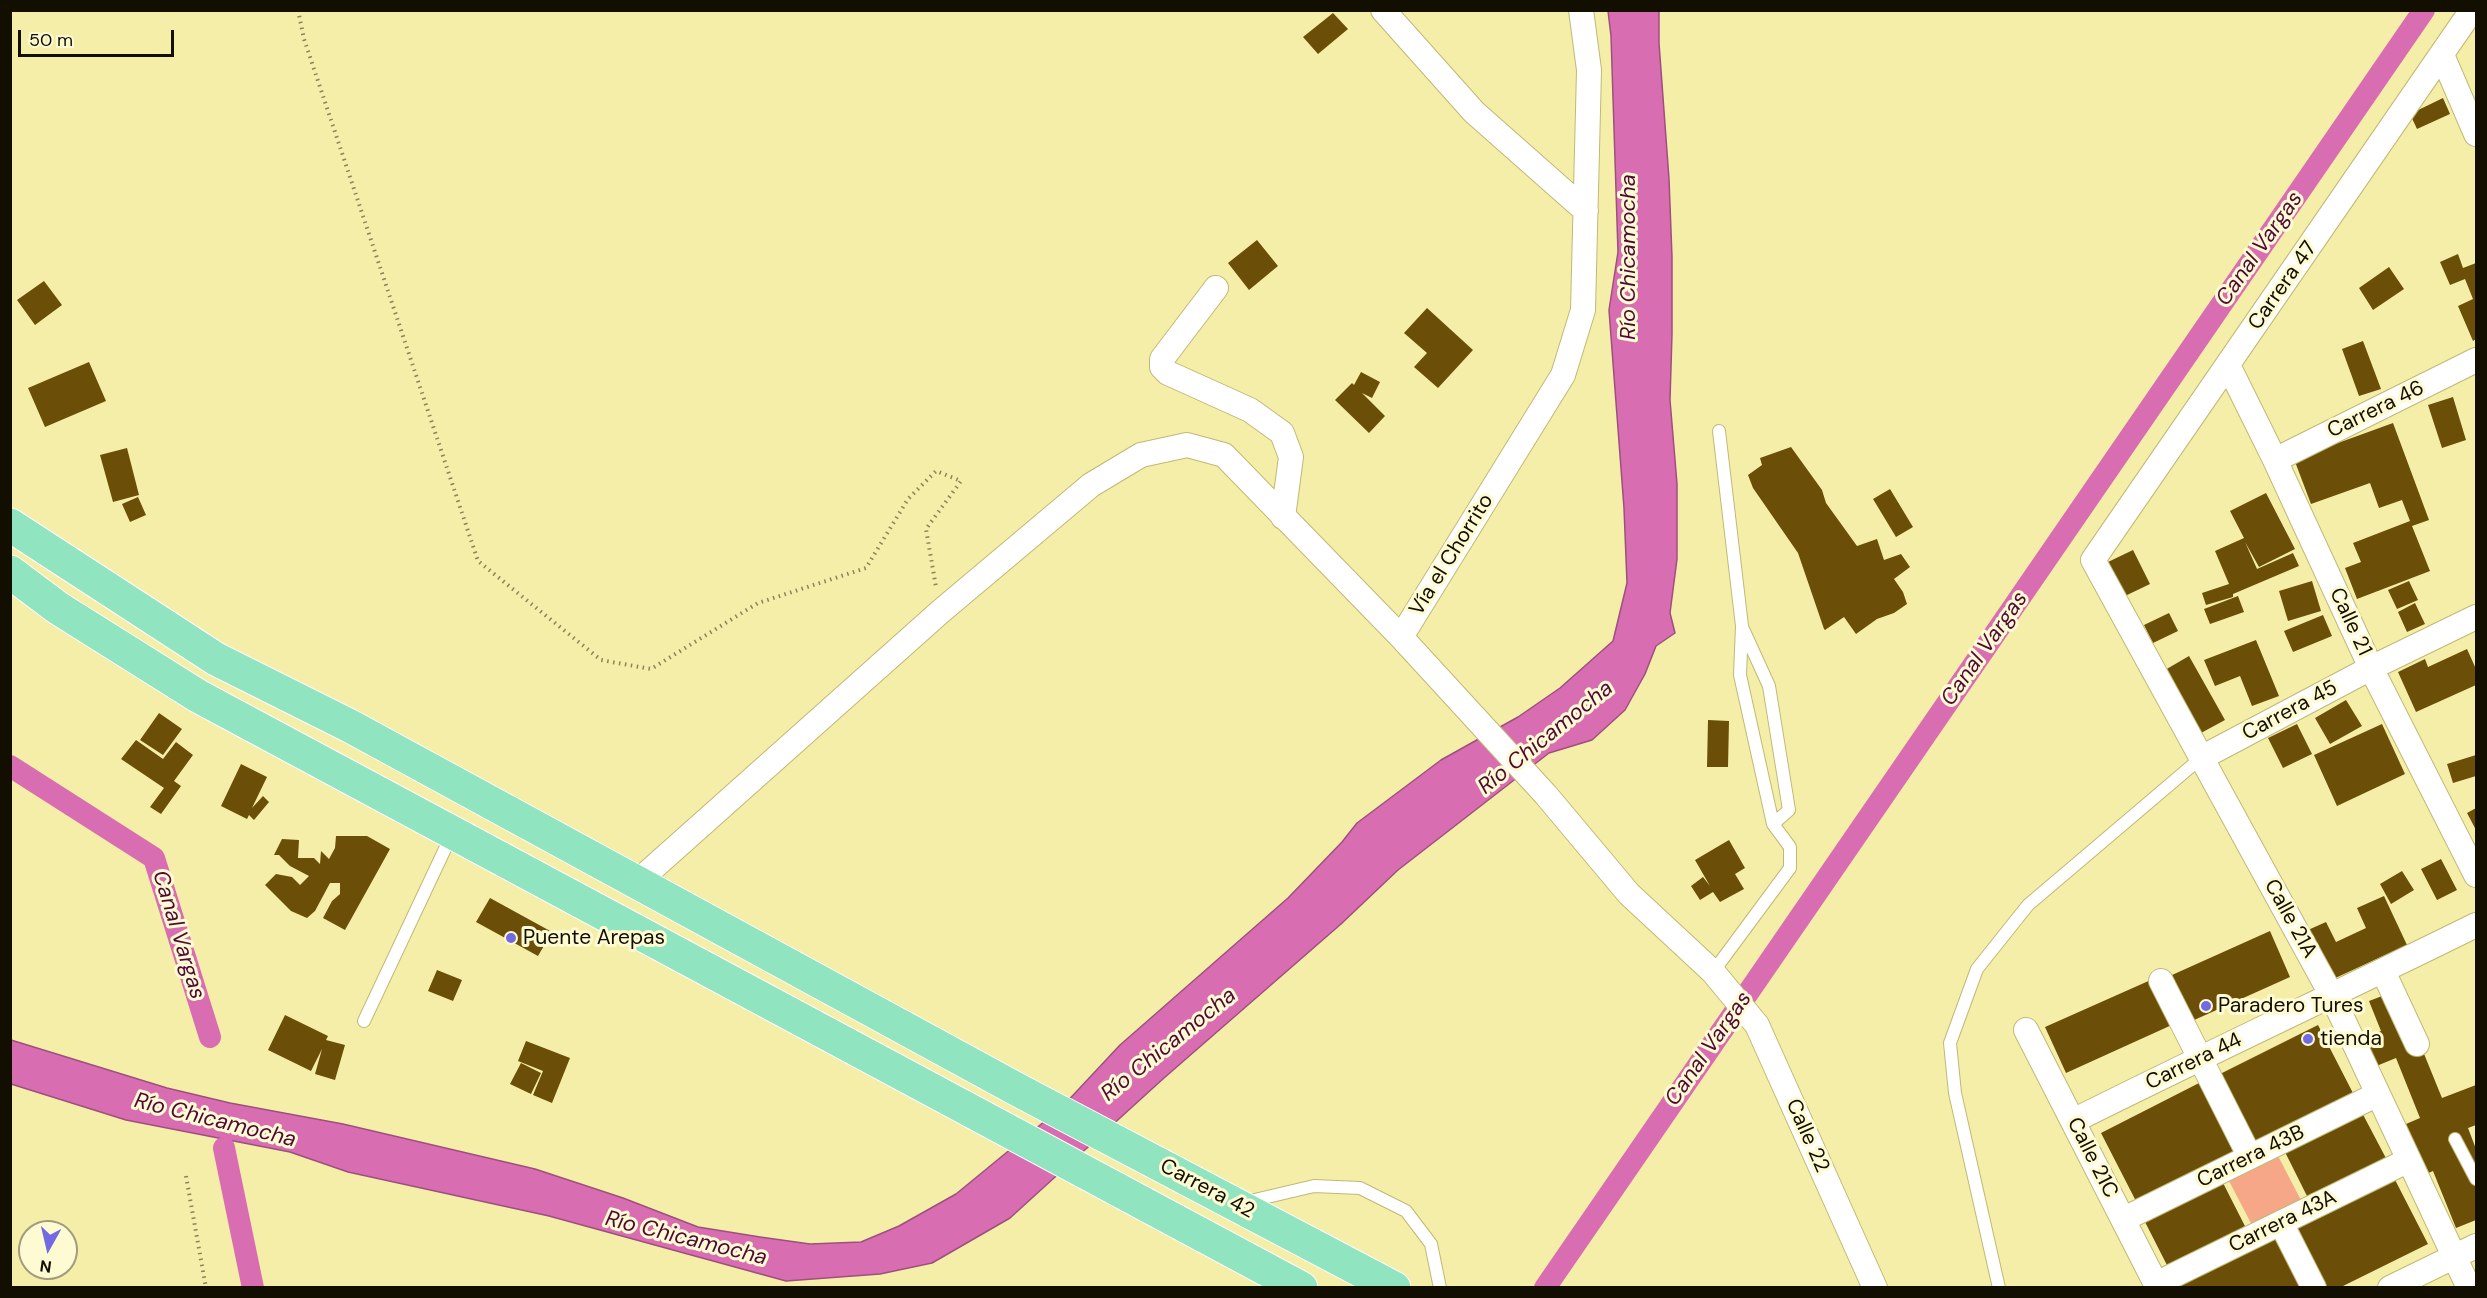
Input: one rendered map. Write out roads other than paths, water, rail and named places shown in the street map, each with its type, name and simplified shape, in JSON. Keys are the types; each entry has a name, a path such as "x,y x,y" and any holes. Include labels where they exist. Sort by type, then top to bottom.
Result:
{"highway":[{"name":"Carrera 42","path":"10,525 216,659 371,738 570,845 635,884 1020,1091 1394,1287"},
{"name":"Carrera 42","path":"10,572 58,608 198,696 1301,1287"}],"street":[{"path":"1383,10 1473,112 1586,211"},
{"name":"Vía el Chorrito","path":"1581,10 1589,70 1583,310 1563,375 1401,637 1546,795 1629,894 1713,972 1729,991"},
{"name":"Carrera 47","path":"2093,560 2473,12"},
{"path":"2442,55 2476,134"},
{"path":"1216,288 1162,359 1162,367 1168,373 1250,410 1282,433 1291,457 1282,517"},
{"name":"Carrera 46","path":"2275,460 2476,360"},
{"name":"Calle 21","path":"2228,365 2275,460 2371,668 2476,875"},
{"path":"635,884 940,612 1092,485 1141,455 1187,446 1224,455 1401,637"},
{"name":"Calle 21A","path":"2093,560 2332,996 2469,1287"},
{"name":"Carrera 45","path":"2201,758 2371,668 2476,617"},
{"name":"Carrera 44","path":"2073,1121 2476,925"},
{"path":"2383,971 2417,1044"},
{"path":"2161,981 2250,1157"},
{"name":"Calle 22","path":"1729,991 1757,1025 1875,1287"},
{"name":"Calle 21C","path":"2026,1030 2157,1286"},
{"name":"Carrera 43B","path":"2124,1219 2378,1094"},
{"name":"Carrera 43A","path":"2157,1286 2409,1161"},
{"path":"2281,1223 2314,1287"},
{"path":"2390,1287 2476,1246"}],"lane":[{"path":"1713,972 1790,868 1790,847 1773,824 1740,675 1742,626 1719,431"},
{"path":"1742,626 1769,686 1786,787 1789,810 1773,824"},
{"path":"1999,1287 1955,1093 1950,1043 1977,969 2028,905 2201,758"},
{"path":"364,1021 453,833"},
{"path":"2455,1139 2476,1179"},
{"path":"1237,1205 1314,1186 1360,1188 1406,1211 1431,1244 1440,1287"}],"water":[{"name":"Río Chicamocha","path":"1608,11 1659,11 1672,257 1670,400 1677,484 1677,559 1670,613 1675,633 1656,646 1645,674 1625,710 1592,740 1549,753 1398,870 1341,924 1164,1078 1010,1218 932,1263 880,1274 786,1281 549,1216 348,1172 290,1152 126,1120 11,1084 11,1040 167,1088 230,1103 343,1124 535,1169 623,1198 698,1227 810,1244 861,1242 899,1226 956,1194 1062,1107 1120,1045 1288,898 1342,842 1357,823 1441,760 1518,717 1560,688 1613,641 1627,583 1624,508 1609,310 1618,252 1611,36"}],"waterway":[{"name":"Canal Vargas","path":"1545,1288 2424,10"},
{"name":"Canal Vargas","path":"10,766 154,858 210,1037"},
{"name":"Canal Vargas","path":"224,1148 253,1288"}],"place":[{"name":"Puente Arepas","path":"511,938"},
{"name":"Paradero Tures","path":"2206,1006"},
{"name":"tienda","path":"2308,1039"}]}
